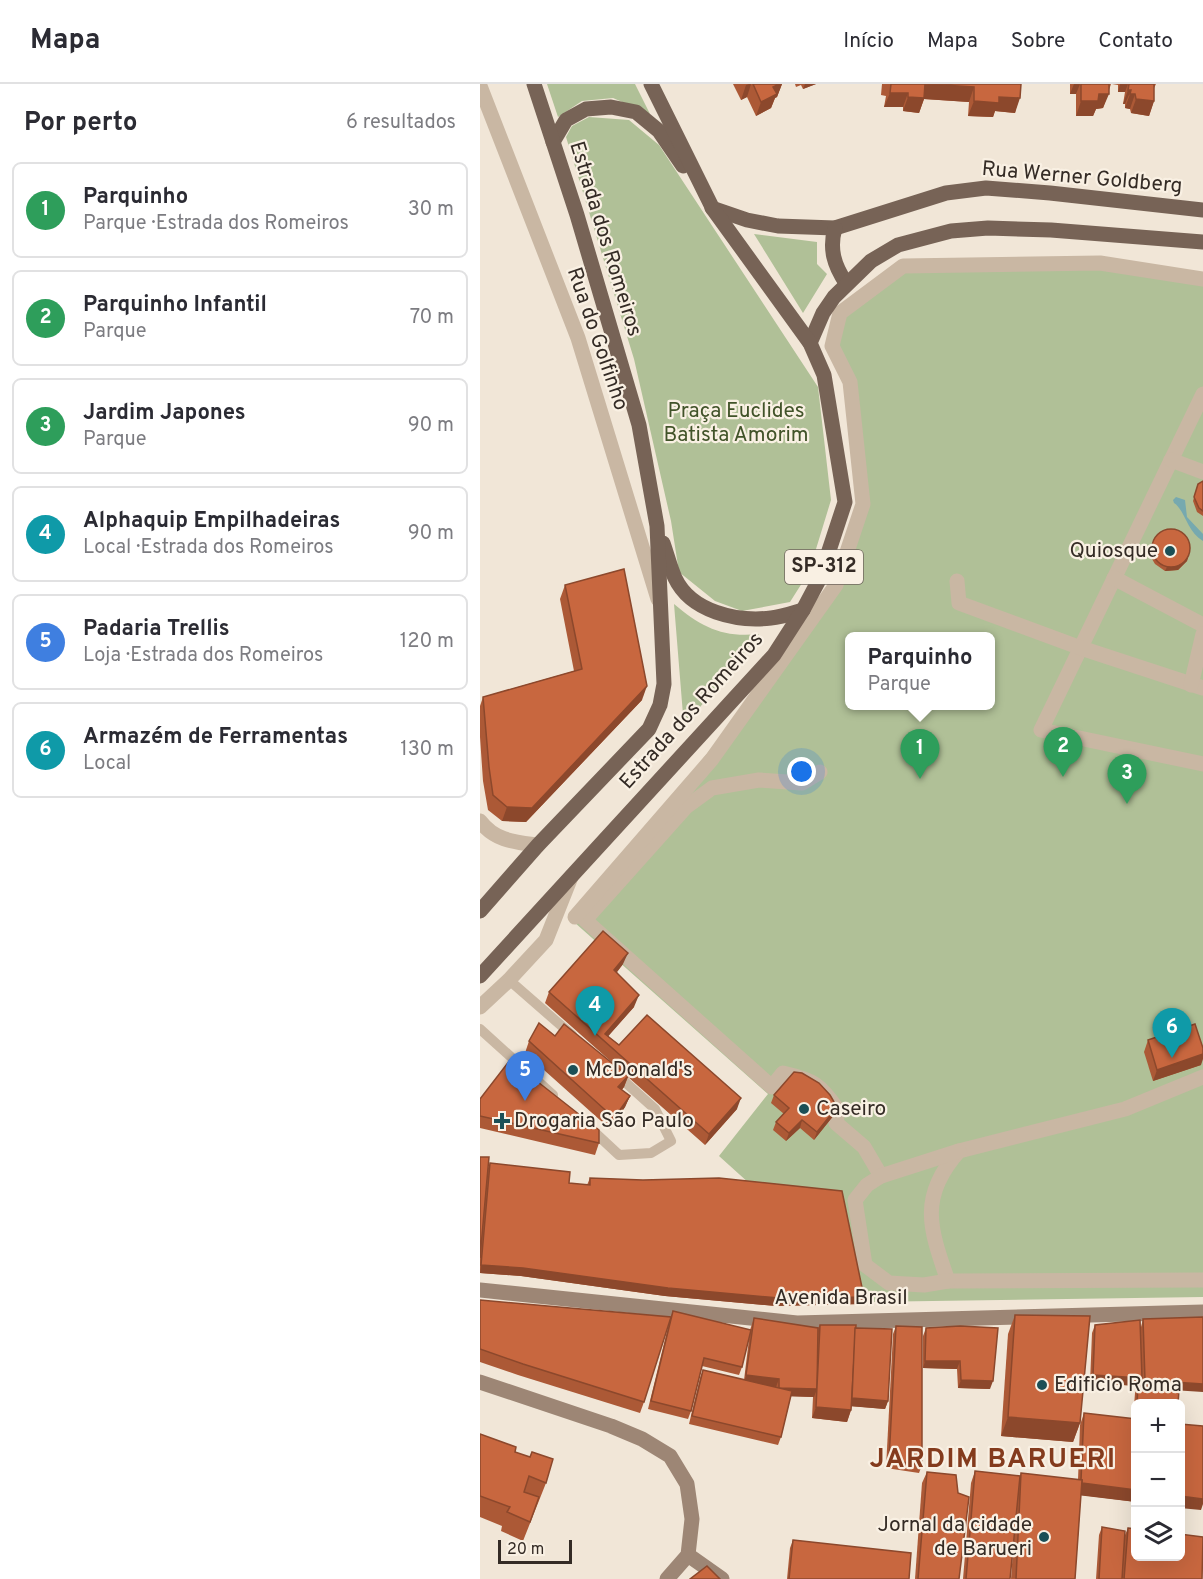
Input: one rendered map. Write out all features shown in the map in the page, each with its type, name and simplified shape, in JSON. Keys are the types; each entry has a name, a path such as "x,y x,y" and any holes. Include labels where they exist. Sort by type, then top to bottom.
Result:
{"main road":[{"name":"Estrada dos Romeiros","path":"480,910 538,845 649,729 660,705 664,684 657,526 639,425 578,215 534,84"},
{"name":"Estrada dos Romeiros","path":"480,975 774,655 803,610 820,578 845,502 824,375 810,343 713,209 651,84"},
{"path":"553,142 566,120 586,109 611,107 636,112 659,131 713,209"},
{"name":"Rua Werner Goldberg","path":"713,209 768,224 835,228 946,193 986,188 1203,210"},
{"path":"835,228 832,251 838,271 846,283"},
{"path":"810,343 823,313 846,283 871,261 898,245 951,231 988,228 1051,230 1203,242"},
{"path":"657,526 676,579 691,599 718,613 742,618 772,618 803,610"}],"street":[{"name":"Rua do Golfinho","path":"480,86 578,338 661,609"},
{"path":"575,917 712,759 836,585 864,504 850,382 832,346 840,313 903,266 1100,262 1203,279"},
{"path":"1203,394 1041,730 1203,764"},
{"path":"1171,460 1203,472"},
{"path":"1114,578 1203,625"},
{"path":"957,581 958,603 1197,687 1203,633"},
{"path":"820,772 802,783 759,780 711,788 686,807 585,920 772,1087 783,1073 803,1077 819,1085 838,1110 836,1123 864,1147 881,1176"},
{"path":"480,821 488,831 500,838 538,845"},
{"path":"480,1007 546,940 574,871"},
{"path":"1203,1077 1125,1109 959,1151 881,1176 867,1185 855,1200 865,1265 889,1282 924,1286 948,1281 1203,1281"},
{"path":"948,1281 935,1242 930,1215 935,1188 950,1161 959,1151"},
{"name":"Avenida Brasil","path":"480,1290 797,1323 1203,1312"},
{"path":"480,1382 611,1426 642,1439 670,1456 687,1484 692,1519 688,1555 667,1579"},
{"path":"688,1555 722,1579"}],"lane":[{"path":"509,980 584,1046"},
{"path":"480,1029 558,1100"},
{"path":"585,1123 620,1155 651,1153 671,1141 655,1109 602,1062"}],"green space":[{"path":"547,84 635,84 650,114 613,98 582,101 558,117"},
{"name":"Praça Euclides Batista Amorim","path":"589,117 629,120 659,145 818,387 831,500 809,572 790,602 742,611 715,601 679,572 671,521 634,359 566,137 572,126"},
{"path":"754,234 817,242 817,264 827,274 803,313"},
{"path":"1100,265 1203,281 1203,1297 864,1302 843,1196 750,1184 719,1156 768,1094 574,922 838,588 866,502 836,346 843,315 904,270"},
{"path":"674,604 703,625 713,629 734,634 759,634 684,727"}],"water":[{"path":"1176,497 1185,500 1187,517 1203,534 1203,541 1193,532 1174,503 1173,500"}],"building":[{"path":"753,84 779,84 773,87 777,94 761,102"},
{"path":"891,84 925,84 924,98 908,97 908,93 890,93"},
{"path":"927,84 1021,84 1020,98 999,97 999,103 974,101 974,87"},
{"path":"1081,84 1109,84 1109,94 1099,94 1098,101 1081,101"},
{"path":"1129,84 1154,84 1154,101 1136,99 1135,94 1130,94 1131,90 1128,90"},
{"name":"Quiosque","path":"1203,481 1203,511 1194,497 1198,484"},
{"name":"Quiosque","path":"1171,529 1184,535 1190,548 1184,561 1171,567 1158,561 1152,548 1158,535"},
{"path":"624,569 647,686 532,808 507,807 493,795 483,697 582,669 565,585"},
{"path":"603,931 628,953 614,970 639,995 605,1034 619,1045 647,1015 741,1098 709,1134 549,992"},
{"name":"McDonald's","path":"539,1023 555,1036 564,1024 628,1076 618,1087 630,1096 614,1118 529,1041"},
{"path":"1195,1024 1203,1054 1157,1070 1148,1040"},
{"path":"510,1060 599,1130 599,1143 480,1116 480,1099"},
{"name":"Caseiro","path":"794,1072 802,1073 819,1083 837,1107 817,1132 802,1120 789,1133 776,1122 789,1108 774,1095"},
{"path":"480,1157 489,1157 480,1258"},
{"path":"490,1163 570,1172 569,1183 590,1185 590,1178 643,1180 719,1178 842,1191 864,1297 779,1298 668,1288 523,1268 481,1265"},
{"path":"480,1300 671,1317 644,1402 480,1349"},
{"path":"673,1311 751,1330 742,1367 704,1358 691,1411 651,1401"},
{"name":"Edificio Roma","path":"1015,1315 1090,1316 1080,1423 1008,1417"},
{"path":"1203,1317 1203,1384 1145,1380 1143,1319"},
{"path":"754,1318 818,1328 817,1389 779,1388 779,1379 746,1375"},
{"path":"1140,1320 1142,1378 1093,1375 1095,1325"},
{"path":"820,1325 856,1325 851,1410 816,1407"},
{"path":"896,1326 922,1327 922,1465 889,1460"},
{"path":"960,1326 998,1328 993,1381 961,1380 960,1361 925,1361 926,1328"},
{"path":"855,1328 892,1329 888,1401 852,1398"},
{"path":"703,1370 792,1391 781,1437 692,1416"},
{"path":"1138,1385 1179,1390 1178,1399 1137,1399"},
{"path":"1084,1413 1131,1418 1131,1489 1082,1483"},
{"path":"1185,1424 1203,1426 1203,1499 1185,1497"},
{"path":"480,1434 516,1447 515,1452 530,1457 532,1452 553,1459 546,1483 529,1476 524,1492 539,1497 530,1522 507,1512 510,1507 480,1496"},
{"path":"975,1471 1020,1476 1010,1579 966,1579"},
{"path":"927,1472 956,1475 958,1493 969,1497 959,1579 918,1579"},
{"name":"Jornal da cidade de Barueri","path":"1021,1473 1082,1480 1075,1579 1016,1579"},
{"path":"1102,1527 1125,1531 1122,1579 1099,1579"},
{"path":"1128,1528 1131,1528 1131,1561 1185,1561 1185,1535 1203,1537 1202,1579 1124,1579"},
{"path":"793,1540 911,1553 909,1579 789,1579"},
{"path":"707,1566 720,1579 690,1579"}],"place":[{"name":"Quiosque","path":"1170,551"},
{"name":"Parquinho Infantil","path":"1063,777"},
{"name":"Parquinho","path":"920,779"},
{"name":"Jardim Japones","path":"1127,804"},
{"name":"Alphaquip Empilhadeiras","path":"595,1036"},
{"name":"Armazém de Ferramentas","path":"1172,1058"},
{"name":"McDonald's","path":"573,1070"},
{"name":"Padaria Trellis","path":"525,1101"},
{"name":"Caseiro","path":"804,1109"},
{"name":"Drogaria São Paulo","path":"502,1121"},
{"name":"Edificio Roma","path":"1042,1385"},
{"name":"Jornal da cidade de Barueri","path":"1044,1537"}],"district":[{"name":"JARDIM BARUERI","path":"993,1460"}]}
